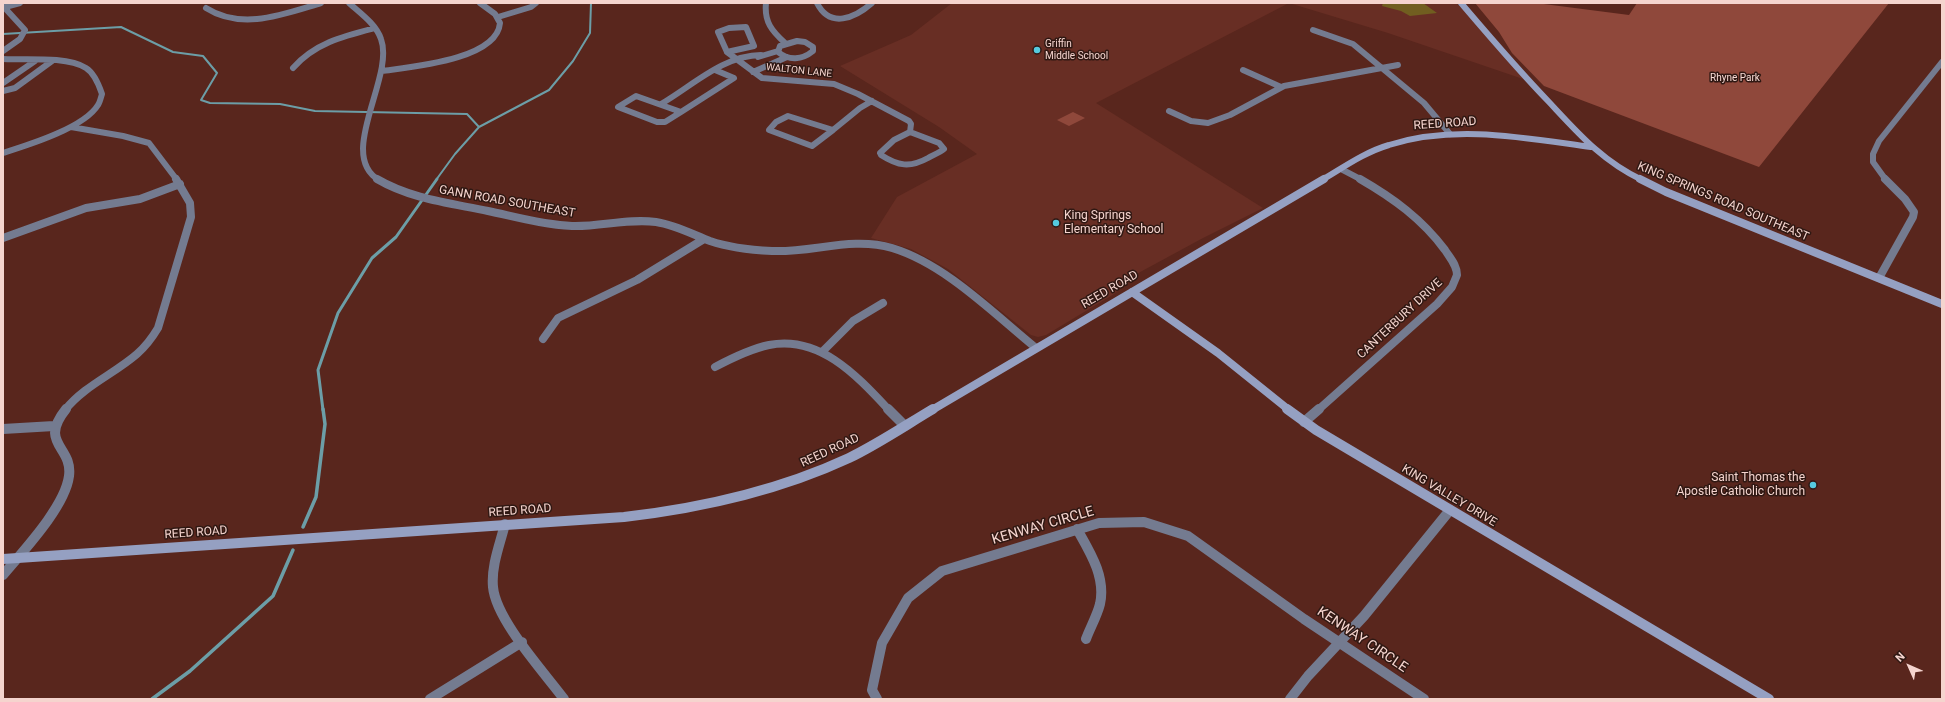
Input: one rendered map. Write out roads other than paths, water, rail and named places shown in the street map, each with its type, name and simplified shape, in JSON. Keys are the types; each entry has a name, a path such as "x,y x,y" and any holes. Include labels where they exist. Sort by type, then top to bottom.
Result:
{"street":[{"path":"4,6 20,3"},
{"path":"206,8 212,15 219,17 249,20 276,16 321,3"},
{"name":"GANN ROAD SOUTHEAST","path":"349,3 375,28 383,44 382,71 370,111 363,144 364,157 368,170 373,177 380,182 414,195 444,202 570,226 655,221 704,239 733,246 774,251 860,243 892,248 939,271 1036,348"},
{"path":"382,71 438,62 474,51 486,44 495,36 500,25 498,17 480,3"},
{"path":"498,17 536,3"},
{"path":"766,3 765,20 768,27 785,43 780,46 778,51"},
{"path":"817,3 820,10 826,15 840,18 858,15 872,3"},
{"name":"KING SPRINGS ROAD SOUTHEAST","path":"1461,3 1514,65 1591,147 1614,166 1641,181 1942,304"},
{"path":"3,51 16,43 24,34 24,27 4,6"},
{"path":"293,68 304,54 319,45 375,28"},
{"path":"727,52 754,46 747,28 729,28 718,32 727,52 752,72"},
{"path":"1313,30 1353,44 1424,104 1450,134"},
{"name":"WALTON LANE","path":"752,72 787,57 803,57 811,52 813,47 805,42 785,43"},
{"path":"661,104 715,70 738,60 746,60 778,51"},
{"path":"778,51 780,55 787,57"},
{"path":"761,55 765,60 773,63"},
{"path":"3,59 52,61 84,67 101,86 102,97 97,105 86,116 71,127 35,143 3,153"},
{"path":"3,83 35,61"},
{"path":"3,91 18,86 52,61"},
{"path":"1879,278 1913,217 1914,212 1898,190 1880,172 1873,162 1873,153 1879,141 1942,62"},
{"path":"1169,111 1190,122 1212,122 1232,114 1281,87 1398,65"},
{"path":"681,112 636,96 622,103 618,107 661,123 681,112 734,77 715,70"},
{"path":"1243,70 1281,87"},
{"name":"WALTON LANE","path":"752,72 762,78 772,80 814,81 834,84 872,101 909,121 911,124 910,132"},
{"path":"833,130 788,116 779,120 769,130 812,146 833,130 860,108 872,101"},
{"path":"3,575 51,513 67,484 69,465 55,437 54,426 58,418 75,401 134,356 155,334 191,217 190,203 180,184 149,143 123,136 71,127"},
{"path":"910,132 939,143 944,149 919,164 911,166 901,165 881,155 880,152 896,138 910,132"},
{"name":"REED ROAD","path":"3,559 651,514 719,504 777,488 851,457 1373,151 1396,142 1423,136 1450,134 1509,136 1591,147"},
{"name":"CANTERBURY DRIVE","path":"1304,422 1437,304 1453,286 1458,274 1454,263 1439,241 1404,206 1386,194 1340,169"},
{"path":"3,238 86,208 140,199 180,184"},
{"path":"543,339 558,318 637,280 704,239"},
{"name":"KING VALLEY DRIVE","path":"1132,292 1218,353 1304,422 1769,699"},
{"path":"823,351 853,321 883,302"},
{"path":"715,367 745,353 787,342 823,351 841,363 905,426"},
{"path":"3,429 54,426"},
{"path":"1290,699 1308,676 1364,616 1450,510"},
{"name":"KENWAY CIRCLE","path":"877,699 872,690 882,644 908,598 942,571 1100,523 1144,522 1188,536 1304,619 1341,642 1424,699"},
{"path":"505,524 493,579 494,594 499,609 564,699"},
{"path":"1077,529 1093,558 1102,580 1100,604 1086,639"},
{"path":"430,699 522,642"}],"waterway":[{"path":"479,127 549,90 573,61 590,33 591,3"},
{"path":"3,34 121,27 173,52 203,56 217,73 201,100 210,103 280,104 315,111 467,114 479,127"},
{"path":"436,180 455,154 479,127"},
{"path":"323,410 318,370 338,313 372,258 396,237 437,179"},
{"path":"303,527 316,497 325,424 323,409"},
{"path":"152,699 190,671 273,596 293,550"}],"place":[{"name":"Griffin Middle School","path":"1037,50"},
{"name":"King Springs Elementary School","path":"1056,223"},
{"name":"Saint Thomas the Apostle Catholic Church","path":"1813,485"}],"park label":[{"name":"Rhyne Park","path":"1735,78"}]}
